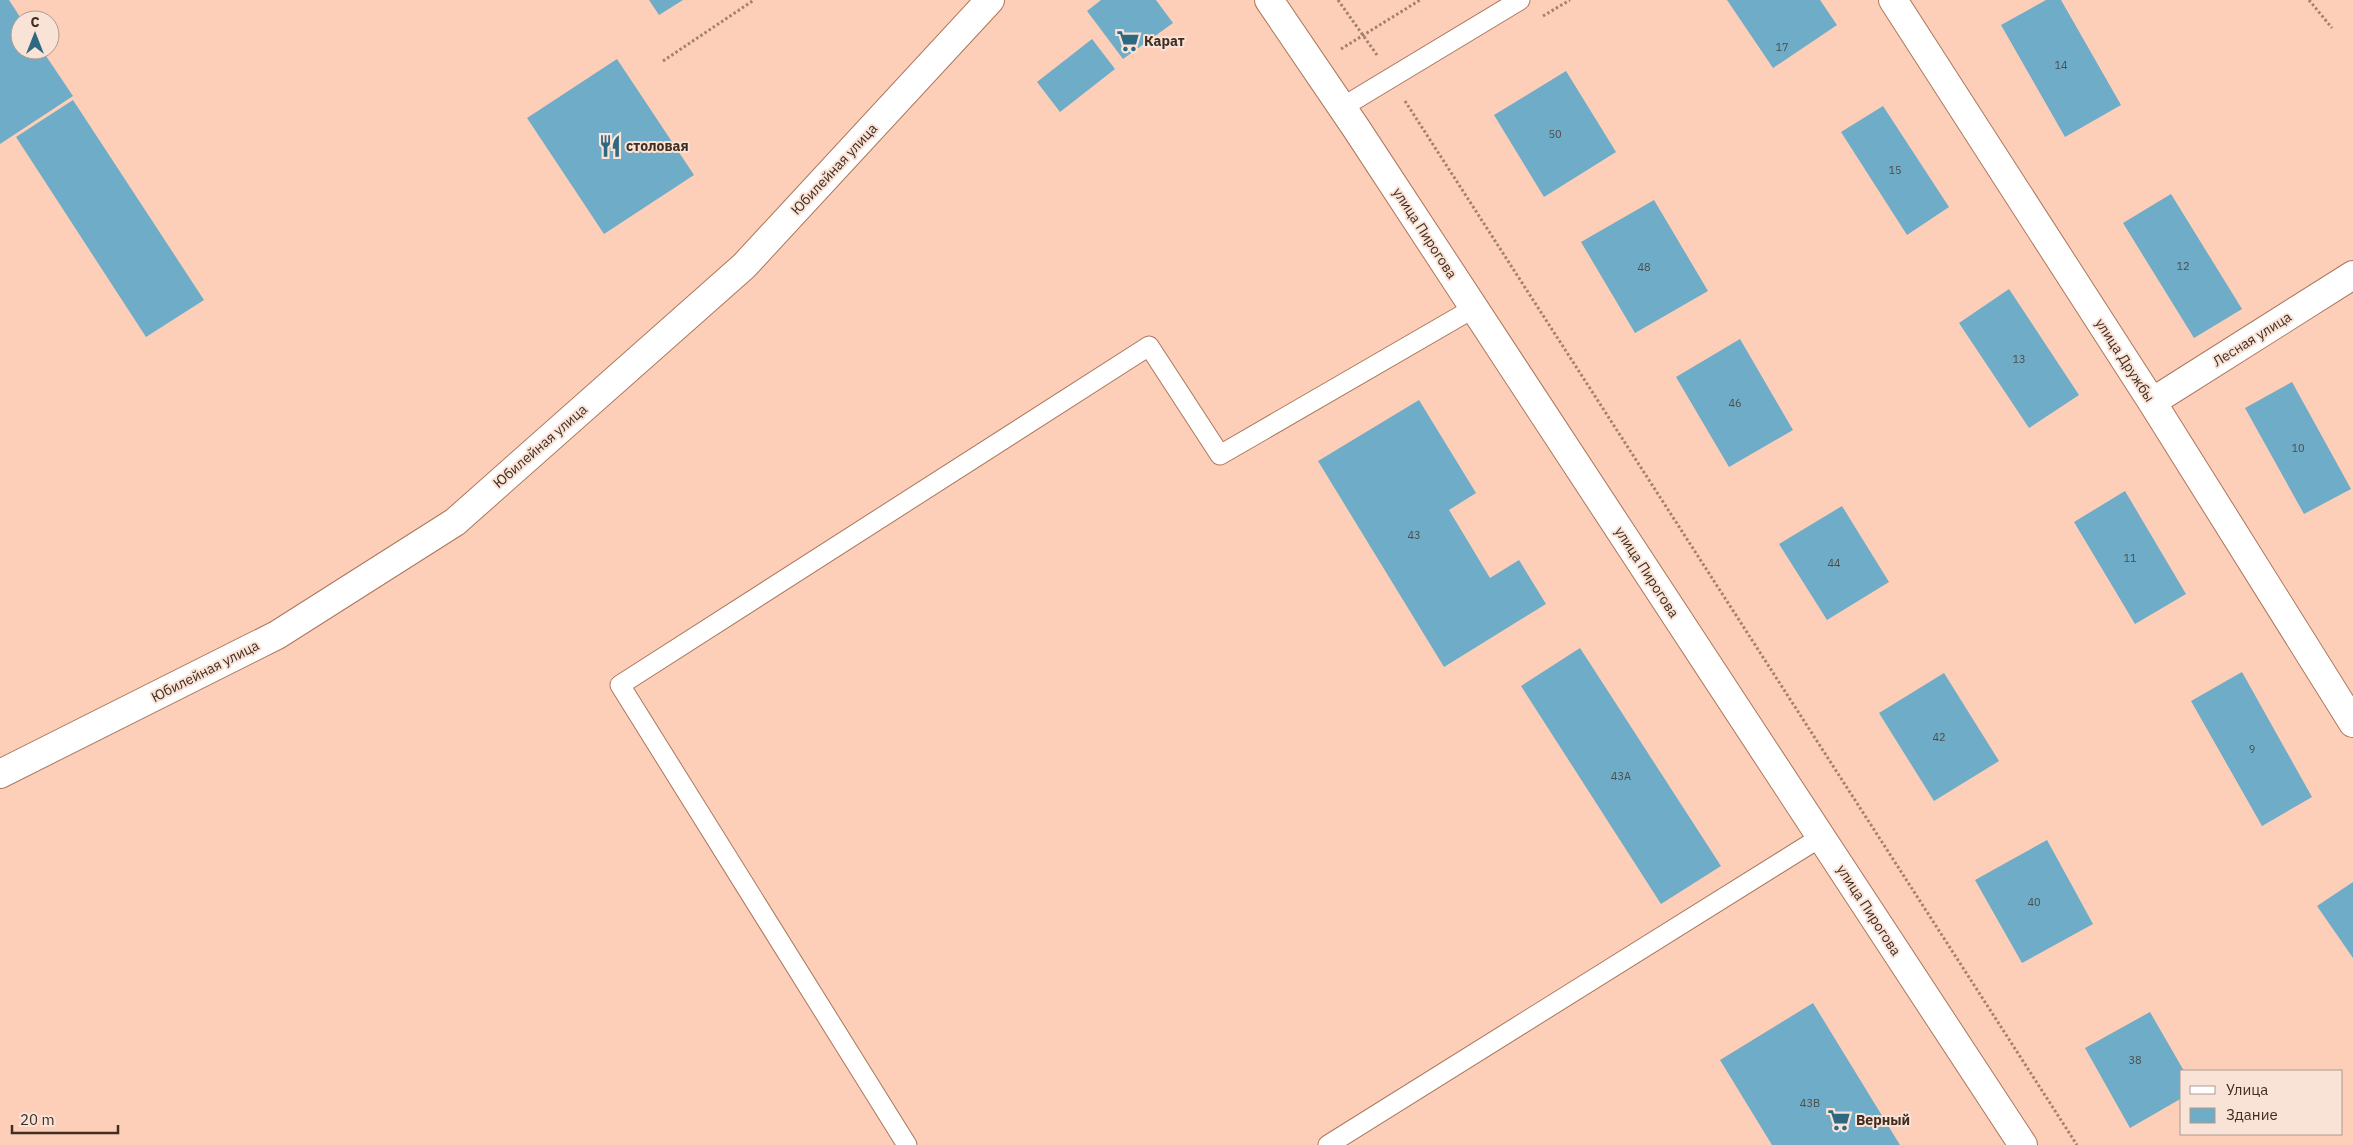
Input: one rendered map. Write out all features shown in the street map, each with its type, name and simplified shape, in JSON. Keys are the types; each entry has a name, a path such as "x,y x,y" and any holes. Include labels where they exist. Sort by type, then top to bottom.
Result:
{"street":[{"name":"Юбилейная улица","path":"0,774 277,635 455,522 744,266 990,0"},
{"name":"улица Пирогова","path":"1269,0 1474,308 2023,1145"},
{"name":"улица Дружбы","path":"1893,0 2152,402 2353,723"},
{"name":"Лесная улица","path":"2152,402 2353,275"}],"lane":[{"path":"1341,108 1520,0"},
{"path":"907,1145 620,685 1149,346 1220,455 1474,308"},
{"path":"1328,1145 1821,838"}],"path":[{"path":"663,61 754,0"},
{"path":"1338,0 1364,35 2077,1145"},
{"path":"1313,66 1420,0"},
{"path":"2309,0 2332,28"}],"building":[{"path":"0,0 9,0 16,10 10,10 10,60 49,60 73,96 0,144"},
{"path":"649,0 683,0 659,15"},
{"name":"Карат","path":"1101,0 1156,0 1173,23 1123,59 1087,11"},
{"path":"1727,0 1820,0 1837,25 1773,68"},
{"path":"2046,0 2061,0 2121,105 2065,137 2001,25"},
{"path":"1092,39 1115,69 1060,112 1037,82"},
{"name":"столовая","path":"617,59 694,175 604,234 527,118"},
{"path":"1566,71 1616,152 1544,197 1494,115"},
{"path":"73,100 204,300 146,337 16,137"},
{"path":"1883,106 1949,207 1907,235 1841,132"},
{"path":"2171,194 2242,309 2194,338 2123,223"},
{"path":"1654,200 1708,291 1635,333 1581,242"},
{"path":"2009,289 2079,395 2029,428 1959,323"},
{"path":"1740,339 1793,430 1729,467 1676,377"},
{"path":"2292,382 2351,489 2304,514 2245,408"},
{"path":"1419,400 1476,493 1449,510 1490,578 1519,560 1546,604 1444,667 1318,461"},
{"path":"2125,491 2186,594 2135,624 2074,522"},
{"path":"1842,506 1889,582 1827,620 1779,544"},
{"path":"1580,648 1721,866 1661,904 1521,686"},
{"path":"2242,672 2312,797 2262,826 2191,701"},
{"path":"1944,673 1999,761 1934,801 1879,713"},
{"path":"2047,840 2093,924 2022,963 1975,880"},
{"path":"2353,882 2353,958 2317,906"},
{"path":"1813,1003 1900,1145 1772,1145 1720,1060"},
{"path":"2150,1012 2183,1070 2180,1070 2180,1099 2130,1128 2085,1048"}],"place":[{"name":"Карат","path":"1128,41"},
{"name":"столовая","path":"610,146"},
{"name":"Верный","path":"1839,1120"}]}
